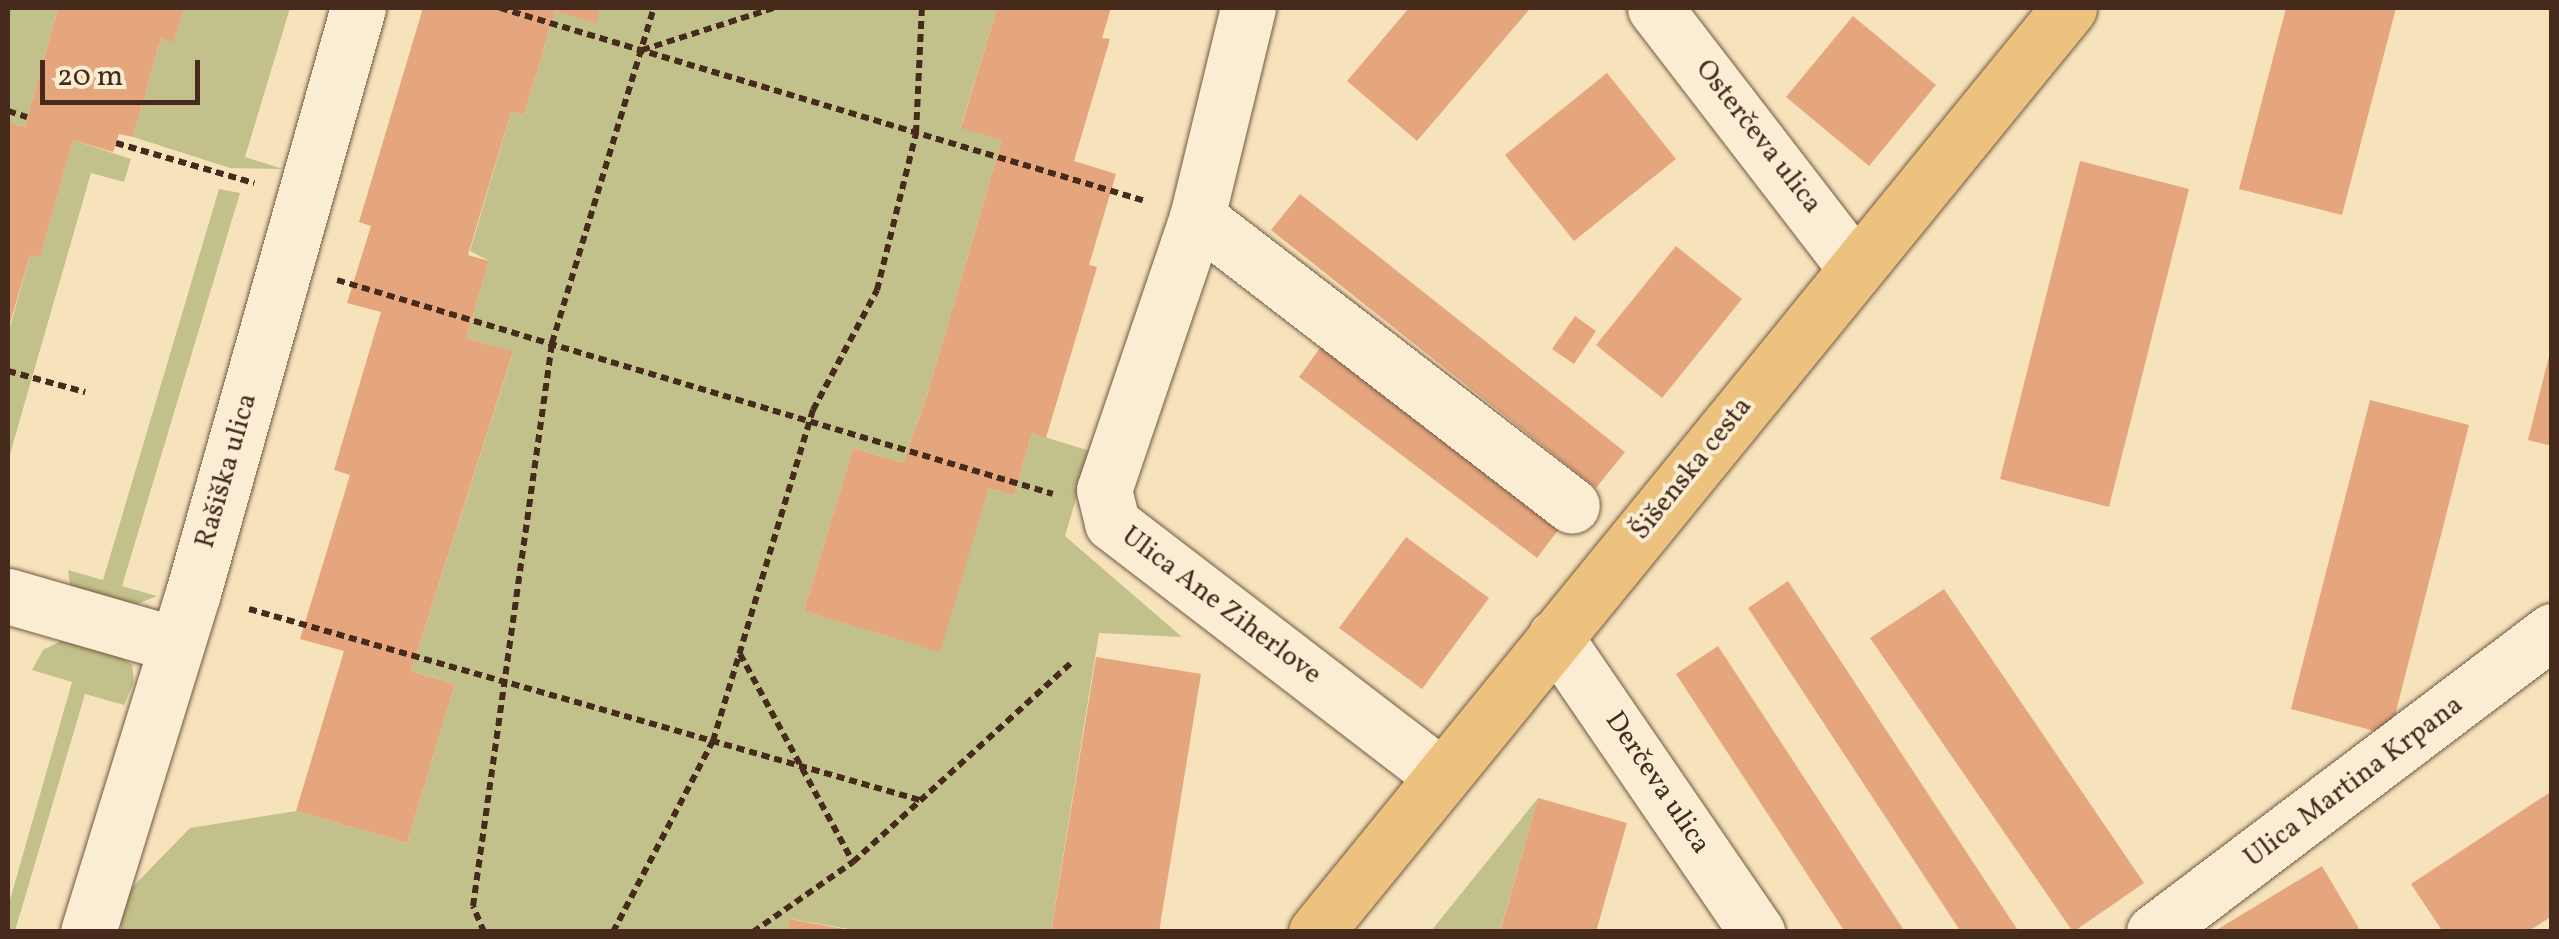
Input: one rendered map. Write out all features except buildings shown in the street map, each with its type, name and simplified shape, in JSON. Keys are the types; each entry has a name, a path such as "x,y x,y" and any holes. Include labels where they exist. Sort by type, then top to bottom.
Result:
{"main road":[{"name":"Šišenska cesta","path":"1316,932 2069,8"}],"street":[{"name":"Rašiška ulica","path":"88,932 358,8"},
{"name":"Ulica Ane Ziherlove","path":"1248,8 1197,217 1104,490 1112,523 1442,776"},
{"name":"Osterčeva ulica","path":"1655,8 1856,269"},
{"path":"1197,217 1572,506"},
{"path":"8,596 174,644"},
{"name":"Ulica Martina Krpana","path":"2154,932 2552,631"},
{"name":"Derčeva ulica","path":"1555,637 1756,932"}],"path":[{"path":"500,8 1197,217"},
{"path":"484,932 473,906 552,343 654,8"},
{"path":"641,50 774,8"},
{"path":"613,932 713,741 810,420 878,290 916,133 922,8"},
{"path":"8,111 27,117"},
{"path":"116,143 304,198"},
{"path":"326,276 1109,510"},
{"path":"8,371 84,392"},
{"path":"249,609 920,800"},
{"path":"740,652 853,862"},
{"path":"753,932 853,862 1072,662"}],"shaded area":[{"path":"8,8 58,8 25,127 8,122"},
{"path":"184,8 290,8 245,157 283,169 230,168 133,137 161,38 174,41"},
{"path":"600,8 997,8 961,127 1002,140 925,402 903,463 853,448 804,611 939,651 989,488 1014,495 1032,433 1090,451 1065,536 1182,637 1099,633 1051,931 860,931 791,919 788,932 122,932 117,903 190,828 296,811 407,843 455,684 411,671 513,353 466,338 489,261 470,251 511,112 524,115 555,11 595,22"},
{"path":"73,140 131,159 124,182 91,173 8,461 8,334 30,255 40,256"},
{"path":"219,189 240,193 122,586 157,596 120,611 70,585 68,570 103,580"},
{"path":"67,638 113,650 132,665 134,682 124,705 85,694 15,931 8,931 8,907 72,682 32,670 43,650"},
{"path":"1538,798 1500,931 1431,931"}]}
